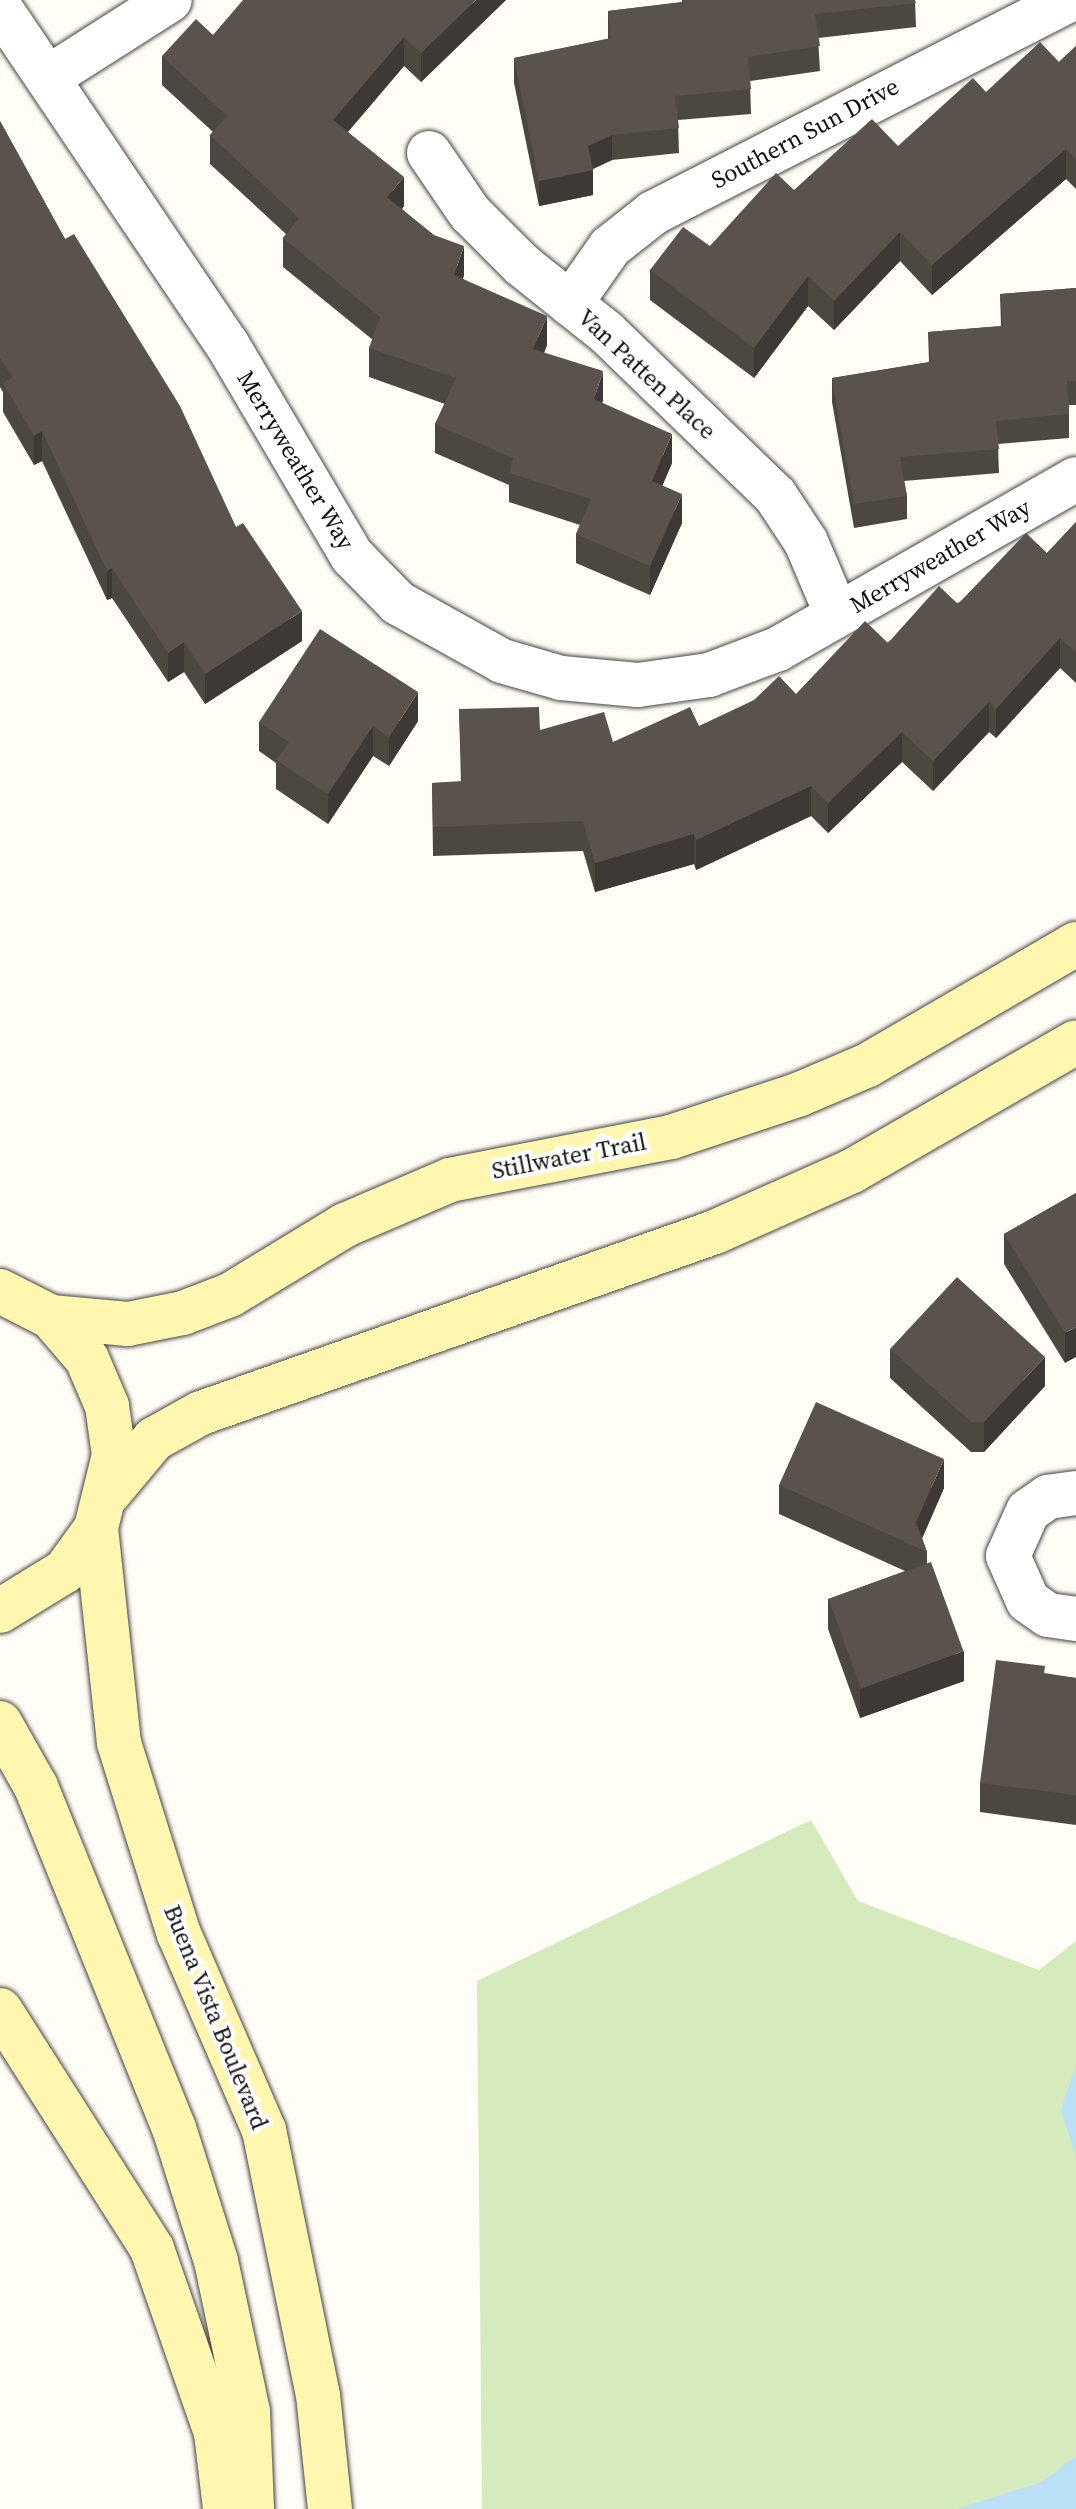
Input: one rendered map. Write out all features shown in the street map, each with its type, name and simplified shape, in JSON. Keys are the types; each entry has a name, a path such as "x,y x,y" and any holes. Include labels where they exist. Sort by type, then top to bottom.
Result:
{"main road":[{"name":"Stillwater Trail","path":"51,1317 128,1324 183,1313 230,1295 345,1225 450,1180 671,1137 800,1094 868,1065 1076,944"},
{"path":"103,1510 154,1439 201,1413 715,1232 852,1171 1076,1042"},
{"name":"Buena Vista Boulevard","path":"0,1291 51,1317 87,1359 107,1406 114,1455 103,1510 119,1743 179,1934 264,2130 318,2395 330,2509"},
{"name":"Buena Vista Boulevard","path":"0,1611 65,1571 103,1510"},
{"path":"0,1723 36,1787 174,2128 216,2261 248,2412 252,2509"},
{"path":"0,2010 152,2249 216,2433 225,2509"}],"street":[{"path":"49,77 170,0"},
{"name":"Southern Sun Drive","path":"570,304 610,247 653,213 1069,0"},
{"name":"Merryweather Way","path":"0,8 227,344 317,505 398,603 502,661 561,678 638,685 709,675 778,649 1076,479"},
{"name":"Van Patten Place","path":"429,153 470,213 775,495 806,542 837,615"},
{"path":"1076,1493 1048,1497 1028,1511 1008,1556 1028,1601 1048,1615 1076,1619"}],"green space":[{"path":"811,1820 858,1901 1039,1970 1076,1941 1076,2509 482,2509 477,1981"}],"water":[{"path":"1076,2065 1076,2157 1061,2110"},
{"path":"1076,2456 1076,2509 957,2509 1042,2482"}],"building":[{"path":"243,0 476,0 421,53 404,37 333,120 404,177 387,197 434,235 464,246 454,275 547,316 533,349 603,371 594,399 672,434 652,481 682,494 650,566 576,534 591,499 509,473 513,458 435,424 456,378 369,348 380,317 283,238 299,218 210,135 227,116 162,56 196,19 213,35"},
{"path":"684,0 915,0 916,3 815,14 820,46 748,57 751,89 675,96 679,128 612,135 588,146 593,170 539,181 514,58 611,38 608,11"},
{"path":"1040,42 1059,62 1076,46 1076,160 1066,149 932,265 900,232 834,301 808,276 754,348 650,270 683,227 710,246 776,173 794,190 872,119 898,146 973,78 986,92"},
{"path":"0,121 65,239 74,234 180,406 236,527 243,523 302,611 205,674 184,642 168,653 112,568 107,571 42,431 34,436 3,383 13,377 0,358"},
{"path":"1076,288 1076,381 1067,381 1069,414 996,421 999,449 900,457 907,496 854,504 832,378 931,362 928,332 1003,326 1000,294"},
{"path":"1076,522 1076,653 1060,638 996,709 989,702 933,761 902,732 828,803 811,786 696,840 694,834 595,863 583,821 433,827 432,783 462,781 459,709 539,707 540,730 604,712 613,742 690,707 699,726 754,700 779,676 796,694 865,621 888,643 939,586 958,604 1026,533 1047,553"},
{"path":"320,629 418,692 389,737 373,726 328,794 276,760 289,742 259,722"},
{"path":"1076,1193 1076,1327 1065,1333 1004,1234"},
{"path":"957,1277 1045,1357 984,1422 971,1422 890,1349"},
{"path":"816,1402 944,1459 916,1522 927,1552 779,1485"},
{"path":"931,1562 963,1651 861,1689 829,1599"},
{"path":"996,1660 1045,1666 1044,1673 1076,1678 1076,1795 980,1783"}]}
